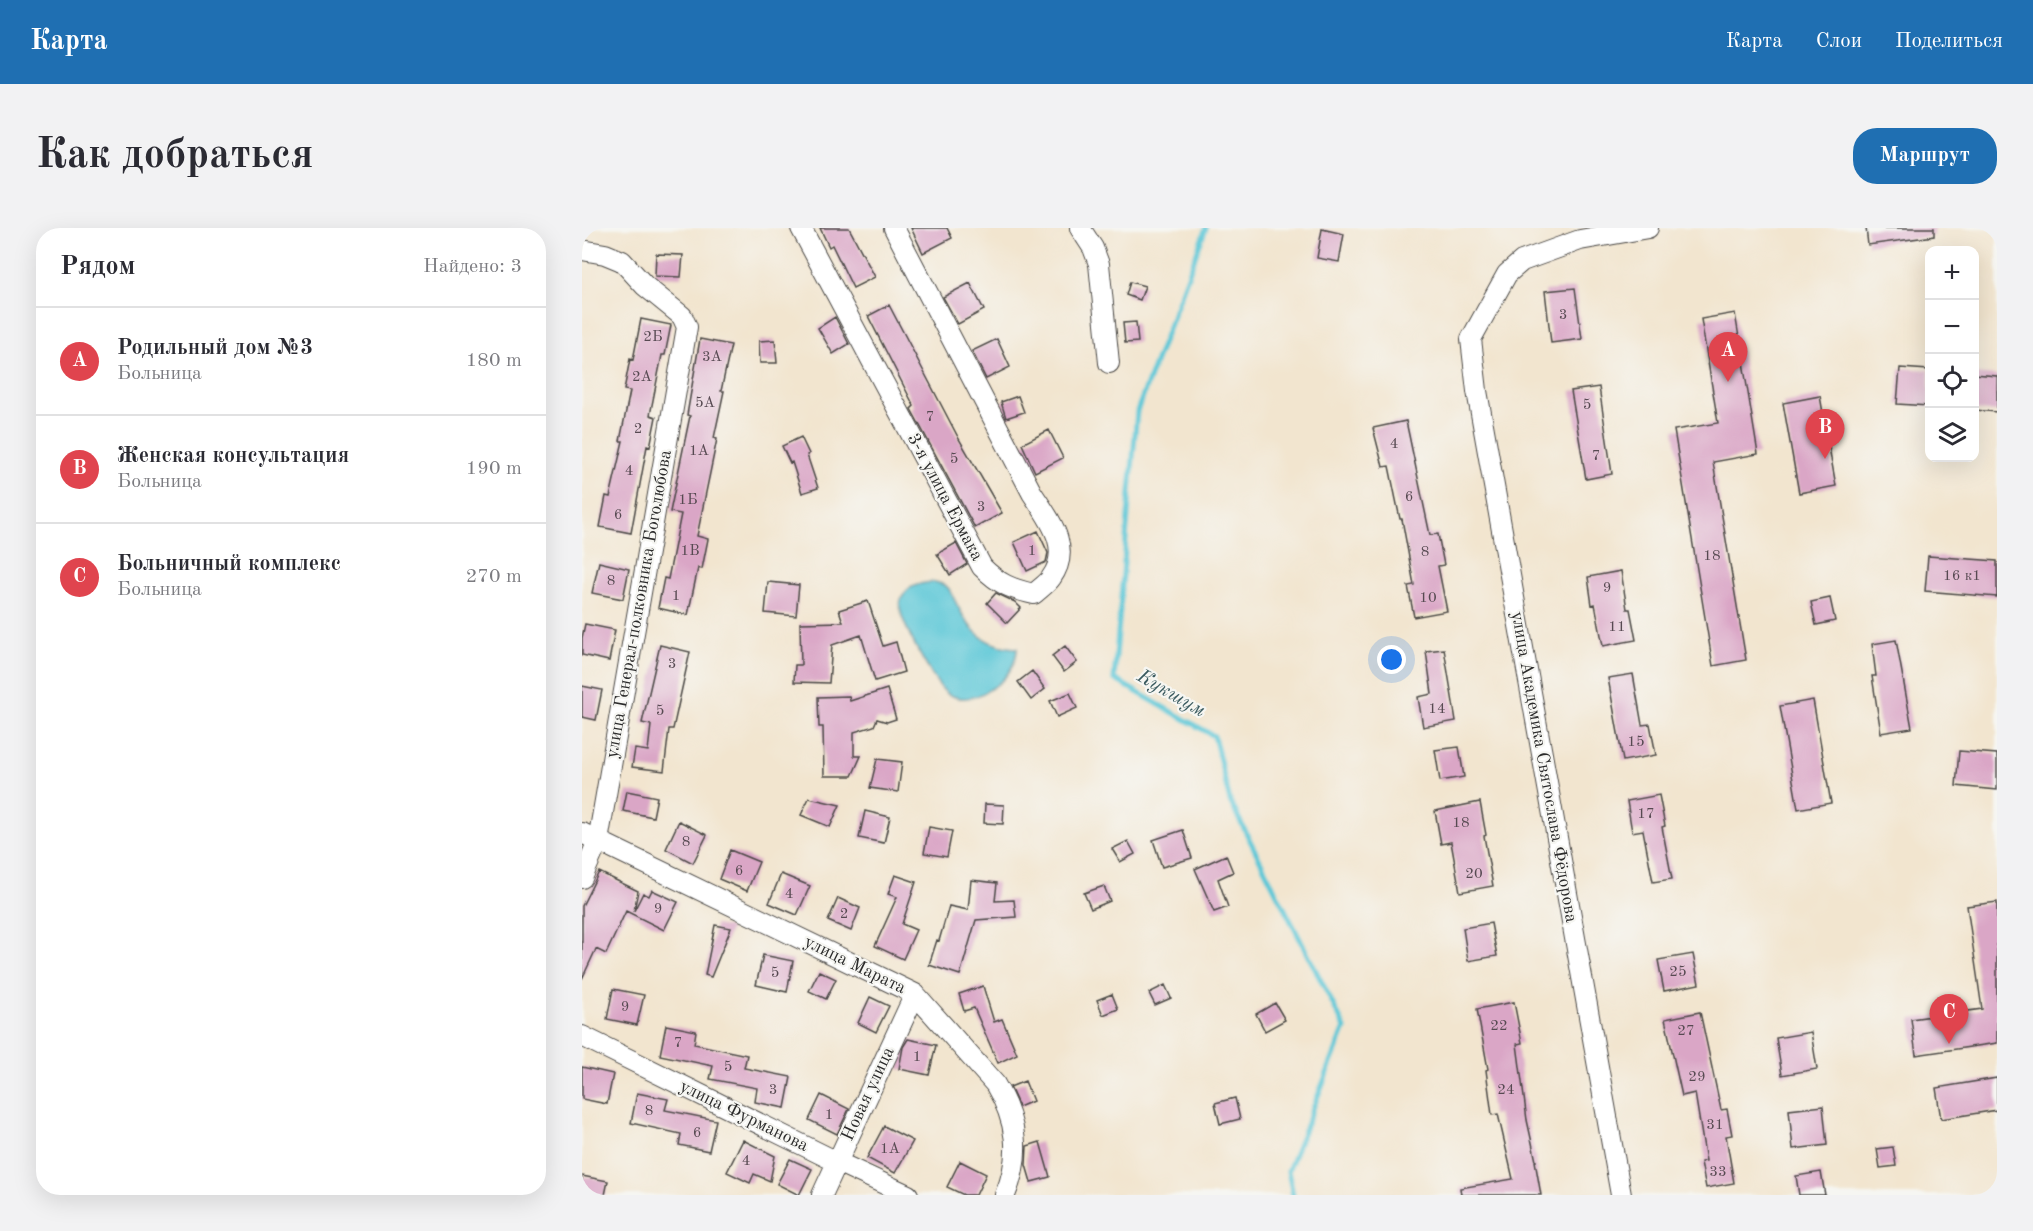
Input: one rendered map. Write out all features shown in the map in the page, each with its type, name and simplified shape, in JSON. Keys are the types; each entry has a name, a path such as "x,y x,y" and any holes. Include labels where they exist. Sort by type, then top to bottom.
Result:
{"street":[{"name":"3-я улица Ермака","path":"801,228 982,567 995,580 1015,590 1034,594 1051,579 1059,564 1060,544 1055,529 1032,494 894,228"},
{"path":"1080,228 1099,264 1109,363"},
{"name":"улица Академика Святослава Фёдорова","path":"1621,1195 1477,391 1471,339 1507,274 1521,261 1580,240 1648,228"},
{"name":"улица Генерал-полковника Боголюбова","path":"582,250 605,254 622,261 645,286 682,316 687,327 582,878"},
{"name":"улица Марата","path":"590,837 915,994 995,1084 1004,1098 1016,1133 1014,1161 1005,1195"},
{"name":"Новая улица","path":"822,1195 915,994"},
{"name":"улица Фурманова","path":"582,1036 908,1195"}],"water":[{"path":"935,582 949,589 967,622 982,637 991,643 1017,648 1015,659 1007,674 999,683 984,693 966,698 948,694 935,679 911,638 901,613 901,599 909,589 917,585"}],"building":[{"path":"820,228 849,228 875,277 853,288 832,245 829,247"},
{"path":"911,228 947,228 952,238 923,253"},
{"path":"1866,228 1934,228 1934,236 1868,245"},
{"path":"1322,229 1344,234 1339,262 1317,258"},
{"path":"656,254 683,255 681,277 655,276"},
{"path":"1130,282 1145,286 1140,300 1126,295"},
{"path":"970,283 984,310 958,324 943,297"},
{"path":"1575,288 1582,339 1551,343 1545,291"},
{"path":"889,305 959,439 1002,513 975,528 911,409 914,406 868,316"},
{"path":"1735,313 1758,454 1713,462 1746,660 1713,666 1674,430 1718,423 1701,319"},
{"path":"835,317 849,344 833,354 818,328"},
{"path":"641,319 671,325 665,355 662,355 650,415 656,417 650,447 647,446 631,533 600,527 606,496 610,497 623,441 620,441 630,391 624,390"},
{"path":"1136,322 1138,342 1125,343 1123,323"},
{"path":"700,339 731,345 714,438 717,439 697,536 708,539 702,569 698,568 688,615 658,608 664,578 668,579 681,514 670,512 690,416 687,415"},
{"path":"997,339 1010,367 986,379 972,351"},
{"path":"775,340 777,363 760,363 759,341"},
{"path":"1900,368 1925,370 1925,406 1897,404"},
{"path":"1979,374 1997,376 1997,412 1979,410"},
{"path":"1599,387 1612,474 1586,479 1571,391"},
{"path":"1018,396 1024,412 1006,418 1001,402"},
{"path":"1820,396 1836,486 1799,493 1783,403"},
{"path":"1406,421 1430,535 1438,534 1444,565 1438,566 1447,611 1414,617 1408,586 1414,585 1402,519 1400,519 1389,466 1383,467 1373,428"},
{"path":"1049,430 1063,458 1035,472 1022,444"},
{"path":"801,437 809,454 807,455 818,488 802,493 792,462 790,463 782,446"},
{"path":"1038,531 1048,553 1046,562 1027,571 1014,542"},
{"path":"956,543 967,564 950,575 937,554"},
{"path":"1928,556 1997,561 1997,597 1925,591"},
{"path":"599,562 629,569 623,599 592,593"},
{"path":"1621,571 1627,609 1630,609 1636,640 1603,646 1595,604 1592,605 1588,577"},
{"path":"768,582 799,585 796,616 765,613"},
{"path":"996,593 1015,602 1021,608 1007,623 987,603"},
{"path":"1830,598 1835,621 1816,625 1811,602"},
{"path":"868,601 883,646 896,642 904,672 875,681 861,635 832,645 829,683 794,682 795,665 801,665 800,623 843,622 839,610"},
{"path":"585,624 615,630 609,661 582,655"},
{"path":"1896,640 1912,728 1881,733 1872,676 1876,676 1872,644"},
{"path":"660,645 690,652 673,729 669,729 664,771 632,767 635,749 648,751 651,725 642,723"},
{"path":"1065,646 1077,662 1064,672 1052,656"},
{"path":"1444,649 1456,721 1423,727 1418,697 1432,694 1426,651"},
{"path":"1032,671 1045,689 1031,700 1018,682"},
{"path":"1633,674 1642,725 1650,724 1656,755 1623,761 1608,678"},
{"path":"582,686 602,690 596,720 582,717"},
{"path":"887,689 896,719 887,722 877,719 874,726 854,732 854,756 861,756 852,776 824,776 823,727 819,727 818,697 849,696 850,701"},
{"path":"1070,693 1077,708 1057,717 1050,701"},
{"path":"1813,700 1831,803 1798,809 1780,706"},
{"path":"1459,747 1464,777 1440,781 1435,750"},
{"path":"1959,751 1997,754 1997,790 1956,786"},
{"path":"877,759 902,762 898,792 870,788"},
{"path":"627,791 657,797 653,817 623,811"},
{"path":"1659,795 1665,826 1662,827 1672,879 1653,882 1643,830 1632,832 1627,801"},
{"path":"809,798 840,805 830,827 801,815"},
{"path":"1480,802 1493,886 1460,892 1451,842 1441,844 1435,811"},
{"path":"985,804 1004,805 1003,824 984,823"},
{"path":"865,811 890,817 884,843 859,838"},
{"path":"679,821 707,835 693,863 666,849"},
{"path":"929,827 952,831 947,857 924,853"},
{"path":"1183,830 1192,858 1162,867 1153,840"},
{"path":"1128,841 1135,854 1120,862 1112,849"},
{"path":"730,850 759,862 747,891 719,879"},
{"path":"1226,855 1233,872 1218,879 1228,907 1214,912 1195,869"},
{"path":"599,872 638,891 634,911 643,893 649,896 652,890 678,902 664,930 626,911 606,954 596,949 582,979 582,906"},
{"path":"781,874 810,886 797,915 769,903"},
{"path":"895,875 916,882 902,924 916,930 903,959 875,946 897,897 888,894"},
{"path":"971,880 997,883 995,901 1014,900 1016,917 976,920 960,975 929,965 949,906 968,910"},
{"path":"1104,886 1110,901 1091,909 1084,893"},
{"path":"838,898 860,908 851,931 828,921"},
{"path":"1997,902 1997,1043 1916,1055 1911,1019 1982,1009 1967,906"},
{"path":"1491,923 1497,956 1468,961 1463,928"},
{"path":"715,925 731,928 711,977 705,975"},
{"path":"1693,954 1699,984 1664,991 1658,960"},
{"path":"763,955 793,961 787,992 756,985"},
{"path":"819,971 836,979 826,999 809,991"},
{"path":"1165,985 1171,998 1155,1005 1149,993"},
{"path":"983,986 994,1022 1002,1019 1017,1054 998,1063 974,1008 964,1011 959,994"},
{"path":"613,989 644,995 637,1025 607,1019"},
{"path":"1112,994 1118,1009 1103,1015 1097,1000"},
{"path":"870,997 889,1006 876,1032 858,1023"},
{"path":"1514,1002 1522,1043 1517,1044 1527,1120 1541,1195 1461,1195 1460,1188 1513,1179 1498,1114 1492,1115 1486,1070 1488,1069 1477,1009"},
{"path":"1275,1003 1285,1020 1265,1031 1256,1014"},
{"path":"1700,1012 1721,1110 1727,1109 1732,1135 1726,1136 1734,1183 1706,1188 1701,1162 1706,1161 1695,1093 1682,1096 1665,1019"},
{"path":"666,1025 696,1031 694,1044 747,1055 744,1068 791,1077 785,1108 755,1102 757,1088 710,1079 713,1066 660,1055"},
{"path":"1811,1032 1817,1069 1782,1075 1776,1038"},
{"path":"908,1039 936,1045 929,1075 899,1069 903,1047"},
{"path":"582,1067 613,1074 607,1104 582,1099"},
{"path":"1997,1078 1997,1110 1941,1119 1936,1088"},
{"path":"1025,1081 1033,1101 1019,1107 1010,1087"},
{"path":"637,1093 668,1099 665,1110 716,1120 709,1151 679,1145 681,1134 631,1123"},
{"path":"821,1095 849,1109 837,1134 809,1120"},
{"path":"1235,1098 1240,1119 1220,1124 1215,1103"},
{"path":"1823,1106 1827,1145 1793,1149 1789,1110"},
{"path":"884,1126 913,1141 895,1173 867,1158"},
{"path":"743,1140 775,1156 770,1181 754,1174 750,1183 727,1172"},
{"path":"1040,1142 1050,1177 1031,1182 1026,1165 1027,1146"},
{"path":"1893,1147 1896,1166 1880,1168 1877,1149"},
{"path":"790,1159 812,1169 799,1195 777,1184"},
{"path":"960,1161 986,1174 976,1195 964,1195 947,1187"},
{"path":"1821,1172 1825,1195 1799,1195 1796,1176"},
{"path":"582,1176 608,1181 605,1195 582,1195"}],"waterway":[{"name":"Кукшум","path":"1206,228 1137,411 1114,679 1214,736 1230,801 1345,1028 1288,1171 1293,1195"}],"place":[{"name":"Родильный дом №3","path":"1728,382"},
{"name":"Женская консультация","path":"1825,459"},
{"name":"Больничный комплекс","path":"1949,1044"}]}
